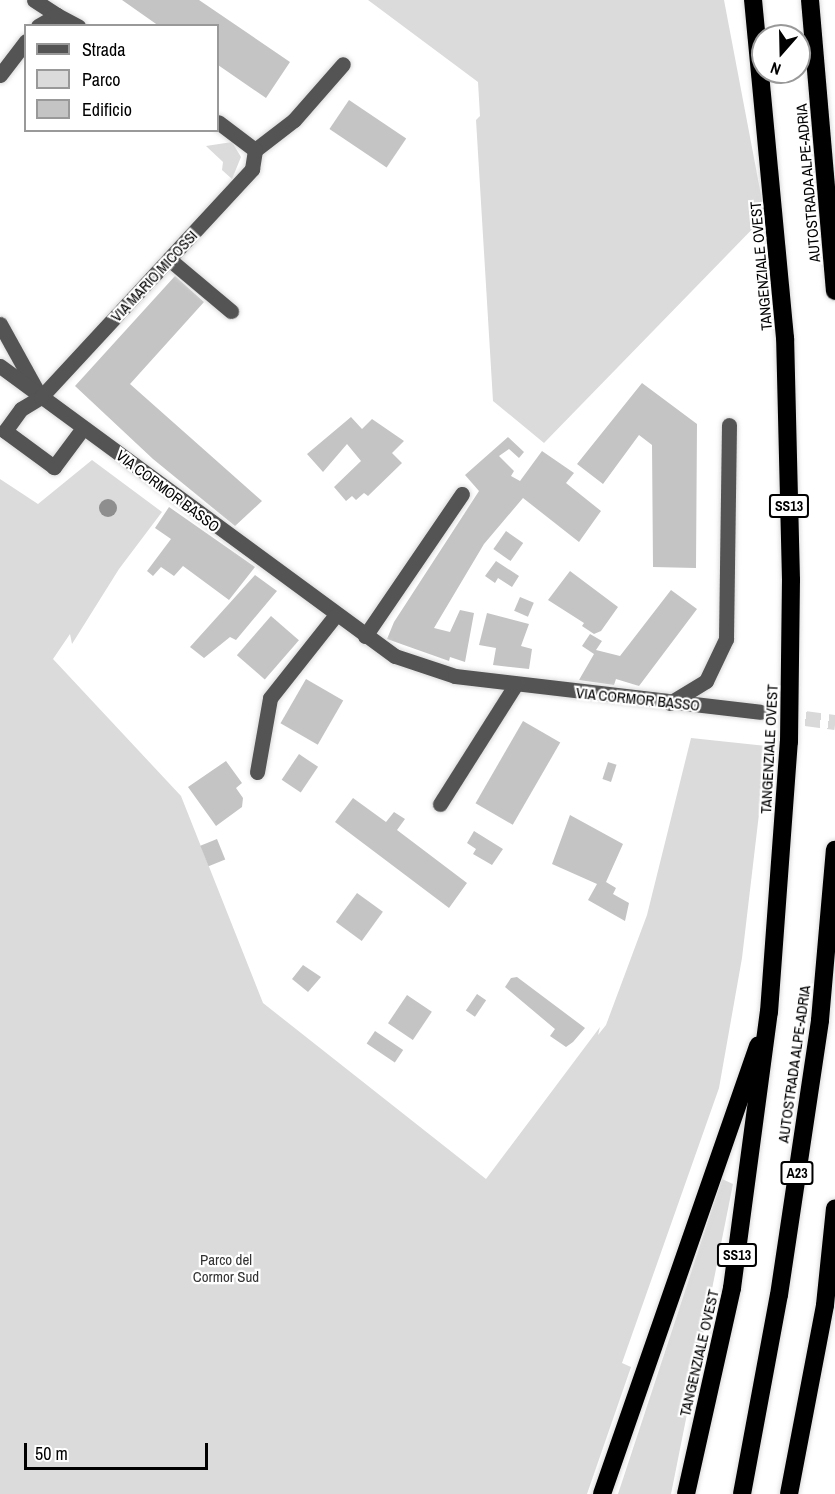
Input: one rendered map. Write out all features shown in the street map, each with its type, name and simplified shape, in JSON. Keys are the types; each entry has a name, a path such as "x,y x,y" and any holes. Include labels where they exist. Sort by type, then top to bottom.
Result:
{"highway":[{"name":"TANGENZIALE OVEST","path":"686,1494 732,1288 769,1012 789,742 791,580 785,338 753,0"},
{"name":"AUTOSTRADA ALPE-ADRIA","path":"810,0 835,291"},
{"name":"AUTOSTRADA ALPE-ADRIA","path":"742,1494 778,1295 820,1020 835,850"},
{"path":"602,1494 769,1012"},
{"path":"789,1494 825,1305 835,1209"}],"street":[{"path":"34,0 74,24"},
{"path":"41,24 57,15"},
{"path":"3,67 24,43"},
{"path":"219,123 255,150 294,120 343,64"},
{"name":"VIA MARIO MICOSSI","path":"82,428 54,467 5,430 21,409 41,397 252,169 255,150"},
{"path":"169,259 231,311"},
{"path":"0,324 41,397"},
{"name":"VIA CORMOR BASSO","path":"0,366 336,616 365,636 416,665 455,676 760,712"},
{"path":"670,703 706,681 726,639 729,425"},
{"path":"365,636 462,494"},
{"path":"257,772 270,698 336,616"},
{"path":"440,804 516,684"}],"green space":[{"path":"368,0 724,0 765,216 544,443 493,401 476,120 480,116 478,82"},
{"path":"232,142 241,157 232,179 222,170 223,162 206,146"},
{"name":"Parco del Cormor Sud","path":"92,460 162,512 119,569 72,644 70,634 53,659 181,796 263,1003 486,1179 600,1027 598,1035 606,1025 647,915 691,738 767,746 742,958 719,1088 622,1363 631,1367 587,1494 0,1494 0,479 38,504"},
{"path":"722,1179 733,1184 671,1494 618,1494"}],"building":[{"path":"122,0 199,0 290,62 266,98 219,66 219,24 156,24"},
{"path":"349,100 406,139 387,168 329,129"},
{"path":"175,276 204,302 130,384 262,501 235,526 153,459 75,386"},
{"path":"642,383 697,424 696,568 653,567 652,445 639,435 603,484 577,464"},
{"path":"351,417 362,429 372,419 404,441 392,453 402,463 368,496 364,493 356,500 352,496 346,501 334,487 361,461 347,444 323,472 307,454"},
{"path":"508,437 524,452 519,458 509,449 499,456 514,471 511,476 520,481 542,451 574,473 566,483 601,511 579,542 523,498 484,544 434,628 450,632 460,610 474,613 465,662 450,657 449,661 387,639 394,622 479,491 465,475"},
{"path":"169,507 255,567 229,600 183,566 174,576 161,567 153,576 147,571 171,539 155,528"},
{"path":"506,531 523,543 511,561 493,549"},
{"path":"496,561 519,576 512,587 498,578 495,583 485,576"},
{"path":"570,571 618,607 601,631 594,634 582,626 584,623 548,600"},
{"path":"255,575 277,591 236,640 230,637 204,658 190,647"},
{"path":"671,590 697,609 639,686 616,679 614,685 579,680 594,654 582,646 590,634 602,641 596,650 620,656"},
{"path":"520,597 534,603 528,617 514,611"},
{"path":"487,613 529,624 521,646 532,649 529,669 493,665 496,648 479,645"},
{"path":"271,616 299,640 265,680 237,655"},
{"path":"306,679 343,700 318,745 280,723"},
{"path":"523,721 560,742 513,825 476,803"},
{"path":"299,754 318,767 301,793 282,780"},
{"path":"226,761 242,783 236,788 243,798 242,807 216,826 188,787"},
{"path":"608,762 617,765 611,782 602,779"},
{"path":"353,798 386,822 394,812 405,819 397,830 467,883 449,908 335,822"},
{"path":"570,815 623,844 606,882 616,888 613,894 629,903 625,921 588,900 597,884 552,864"},
{"path":"474,831 503,849 492,865 473,854 476,849 467,843"},
{"path":"217,839 225,859 209,866 200,846"},
{"path":"357,893 383,912 362,941 336,922"},
{"path":"303,965 321,977 308,992 292,979"},
{"path":"517,977 585,1028 573,1042 566,1047 550,1036 555,1029 505,987 511,978"},
{"path":"477,994 486,1000 475,1017 466,1011"},
{"path":"407,995 432,1012 413,1040 388,1023"},
{"path":"375,1031 403,1050 395,1062 367,1043"}],"tunnel":[{"path":"760,712 835,722"}]}
